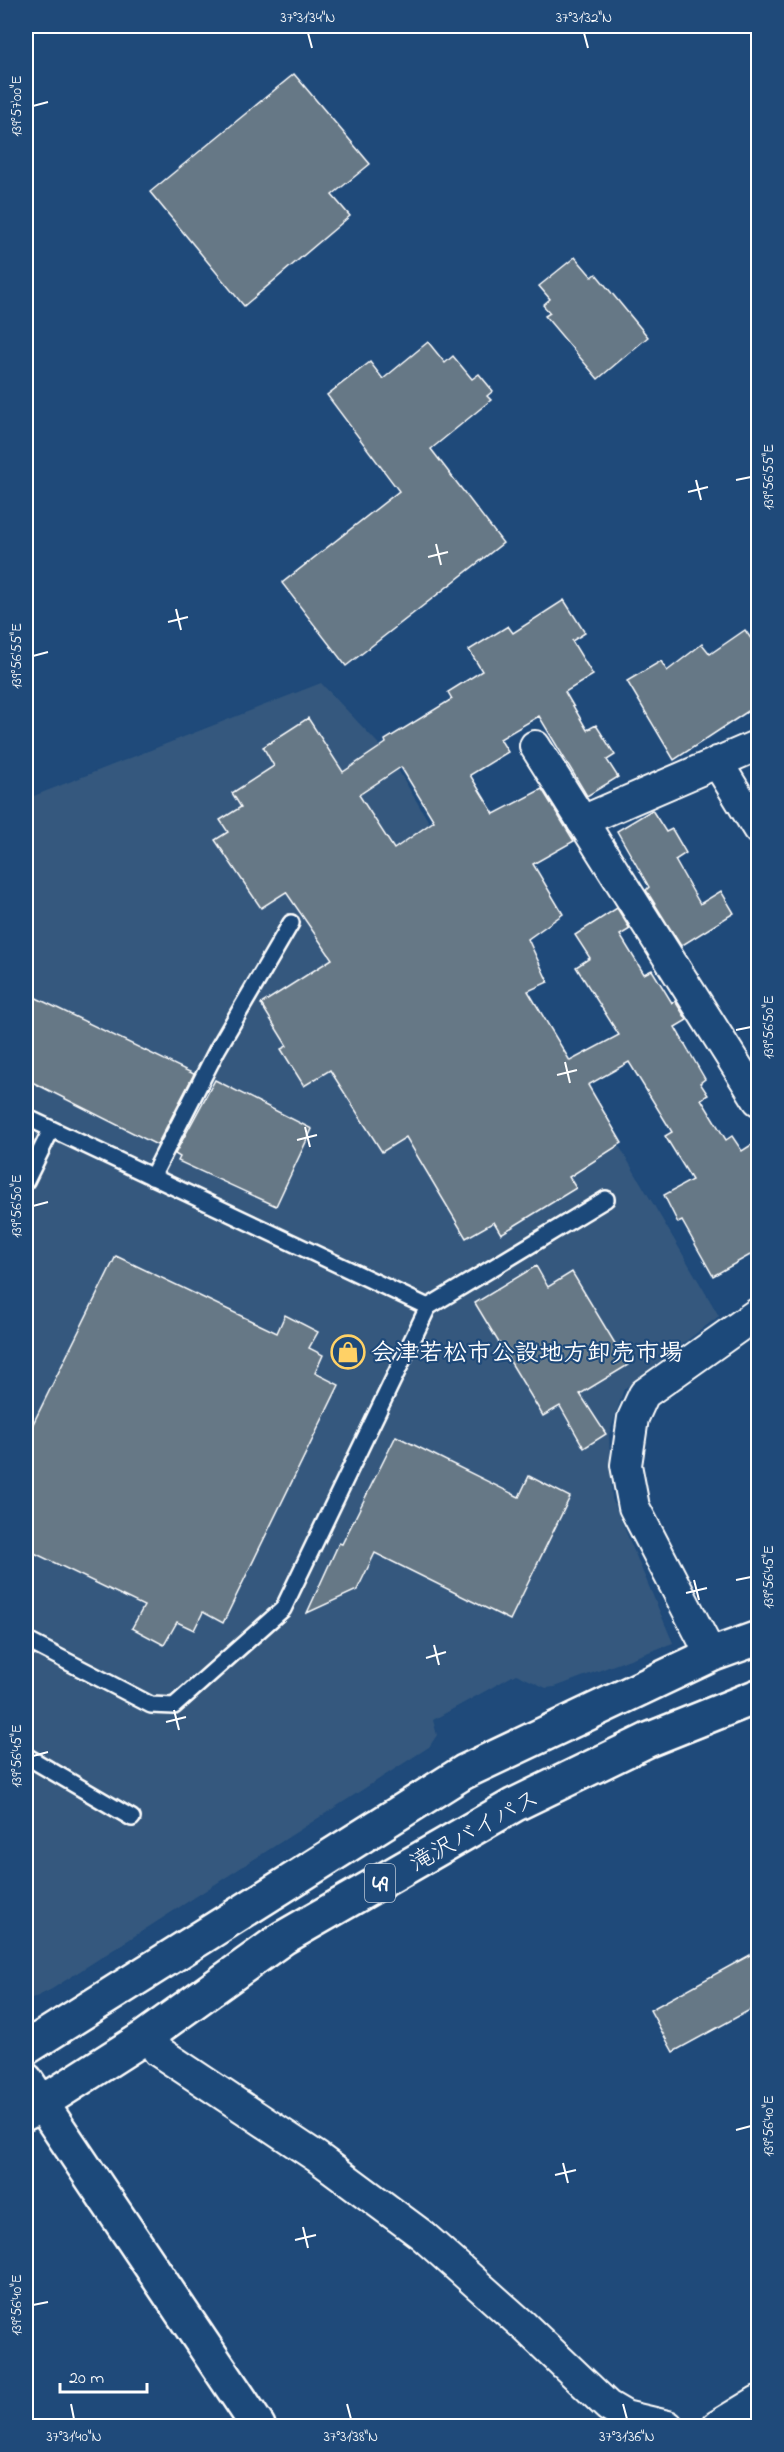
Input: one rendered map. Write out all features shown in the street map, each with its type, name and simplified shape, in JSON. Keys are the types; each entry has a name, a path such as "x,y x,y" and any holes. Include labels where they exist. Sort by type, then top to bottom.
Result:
{"main road":[{"name":"49","path":"26,2048 464,1772 711,1655 759,1638"},
{"name":"滝沢バイパス","path":"31,2099 145,2037 284,1938 514,1804 648,1740 759,1695"},
{"path":"31,2099 258,2427"}],"street":[{"path":"582,821 759,745"},
{"path":"535,746 759,1100"},
{"path":"717,762 759,829"},
{"path":"711,1655 634,1507 626,1465 633,1418 644,1394 759,1313"},
{"path":"158,2051 317,2157 422,2235 524,2326 608,2406 625,2416 668,2427"},
{"path":"717,2427 759,2401"}],"lane":[{"path":"152,1177 217,1050 291,923"},
{"path":"26,1117 428,1307"},
{"path":"26,1181 51,1130"},
{"path":"26,1640 151,1705 174,1706 283,1609 428,1307 606,1199"},
{"path":"26,1756 132,1818"}],"shaded area":[{"name":"会津若松市公設地方卸売市場","path":"321,683 390,756 719,1316 624,1389 609,1435 612,1499 673,1643 555,1687 546,1688 516,1674 433,1720 437,1735 429,1747 52,1989 26,2002 26,799"}],"building":[{"path":"294,74 370,164 332,195 350,216 244,306 150,192"},
{"path":"575,257 592,277 596,274 648,337 598,379 545,316 550,313 543,305 550,299 539,286"},
{"path":"428,342 445,363 453,356 472,379 479,374 493,391 487,396 491,400 431,449 503,543 346,666 282,583 399,491 327,395 370,362 383,379"},
{"path":"564,600 585,633 572,641 593,675 565,692 587,730 596,725 615,755 607,760 618,777 587,796 539,716 500,739 508,752 470,775 494,814 542,789 574,841 533,864 563,914 528,939 548,982 528,991 570,1061 619,1035 576,967 590,958 575,935 617,908 630,929 620,935 644,974 652,970 672,1003 675,1001 687,1020 675,1027 705,1079 700,1083 708,1095 701,1099 726,1140 732,1136 742,1151 759,1140 759,1250 713,1276 682,1221 678,1223 664,1195 692,1180 665,1136 672,1132 629,1062 588,1085 622,1143 569,1177 576,1188 501,1234 494,1222 466,1238 406,1137 382,1152 330,1070 304,1086 281,1049 287,1046 261,1004 332,959 286,892 261,908 215,840 228,832 220,820 241,807 232,793 274,766 263,747 308,718 343,772 386,743 385,740 452,699 448,692 482,671 469,650 508,626 513,633","holes":["401,767 434,821 394,849 359,795"]},
{"path":"745,630 759,650 759,704 674,760 627,681 661,661 667,671 702,644 710,654"},
{"path":"652,810 666,832 672,829 686,853 675,860 700,904 721,891 734,913 681,946 646,890 649,887 617,831"},
{"path":"26,993 194,1074 157,1145 26,1079"},
{"path":"215,1080 312,1129 276,1206 178,1161 180,1157 175,1154"},
{"path":"116,1256 277,1333 285,1315 318,1332 309,1348 323,1355 315,1373 339,1385 223,1623 203,1612 194,1630 177,1622 164,1645 132,1628 144,1606 26,1549 26,1438"},
{"path":"536,1266 548,1287 572,1272 628,1365 580,1394 606,1434 584,1448 560,1406 543,1416 475,1303"},
{"path":"396,1436 519,1497 529,1476 570,1497 510,1620 375,1553 357,1590 307,1613 339,1543 342,1544"},
{"path":"759,1950 759,2005 673,2052 650,2010"}],"place":[{"name":"会津若松市公設地方卸売市場","path":"348,1352"}]}
